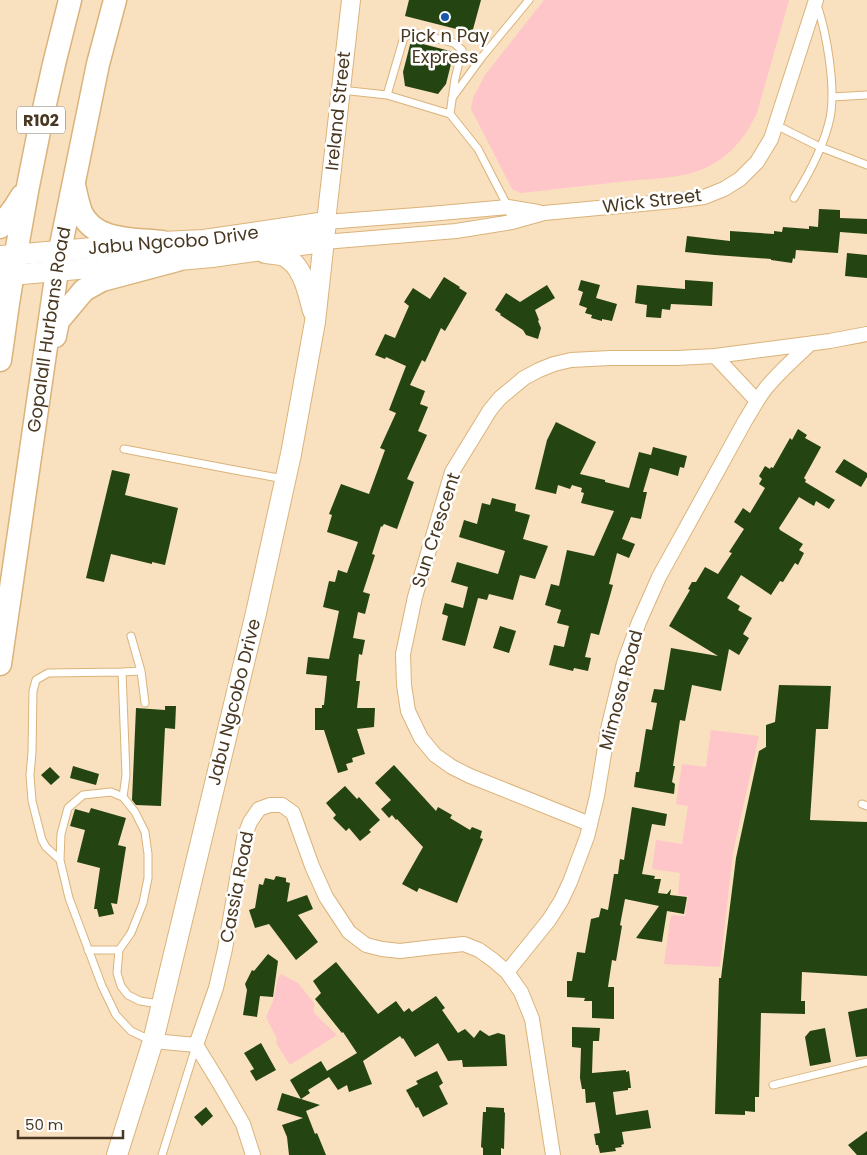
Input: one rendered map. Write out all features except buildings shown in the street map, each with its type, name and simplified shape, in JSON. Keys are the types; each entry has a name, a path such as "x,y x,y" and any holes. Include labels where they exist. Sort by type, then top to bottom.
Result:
{"main road":[{"name":"R102","path":"0,358 7,265 28,186 38,131 70,0"},
{"name":"Gopalall Hurbans Road","path":"0,664 58,261 98,64 115,0"},
{"path":"73,184 82,213 92,226 102,234 162,242"},
{"path":"0,228 28,186"},
{"name":"Jabu Ngcobo Drive","path":"58,261 162,242 204,240 326,222 316,322 256,614 153,1041 117,1155"},
{"name":"Jabu Ngcobo Drive","path":"7,265 58,261 177,260 324,242"},
{"path":"247,252 282,255 291,260 304,278 316,322"},
{"path":"37,414 58,321 84,290 102,280 177,260"}],"street":[{"name":"Ireland Street","path":"326,222 351,0"},
{"name":"Wick Street","path":"324,242 456,231 512,222 544,213 674,202 704,197 724,189 740,179 757,162 771,139 816,1"},
{"name":"Wick Street","path":"326,222 508,208 544,213"},
{"name":"Sun Crescent","path":"590,824 452,767 435,755 420,738 408,712 404,685 403,654 415,597 452,472 490,410 500,398 524,378 554,364 571,360 603,358 715,356 810,344 867,334"},
{"name":"Mimosa Road","path":"506,972 549,920 570,882 581,854 597,796 608,729 624,664 655,585 757,401 779,373 810,344"},
{"path":"715,356 757,401"},
{"name":"Cassia Road","path":"196,1045 216,988 225,949 244,838 250,822 259,810 270,805 282,805 293,813 312,866 326,897 350,932 366,945 400,951 464,944 479,950 506,972 521,992 532,1019 553,1155"},
{"path":"153,1041 196,1045 243,1124 253,1155"}],"lane":[{"path":"452,98 482,57 529,0"},
{"path":"794,198 820,148 829,120 832,97 825,36 816,1"},
{"path":"387,95 404,37 416,33 454,43 462,50 454,79 450,114"},
{"path":"341,90 387,95 450,114 478,149 508,208 512,222"},
{"path":"832,97 867,95"},
{"path":"776,125 820,148 867,165"},
{"path":"124,449 285,479"},
{"path":"131,636 141,671 145,703"},
{"path":"60,860 42,840 32,801 30,775 33,691 36,680 48,673 141,671"},
{"path":"122,672 126,775 123,797"},
{"path":"153,1041 131,1030 116,1015 102,986 69,898 60,860 61,834 68,808 83,795 111,792 123,797 135,812 146,832 148,878 143,903 131,933 119,950 117,973 121,986 128,995 140,1001 161,1004"},
{"path":"88,950 119,950"},
{"path":"162,1155 196,1045"},
{"path":"773,1085 867,1062"}],"shaded area":[{"path":"544,0 789,0 757,113 739,142 721,159 703,169 682,175 521,193 512,189 471,109 473,98 485,75"},
{"path":"711,730 759,736 733,852 720,967 664,964 671,915 685,916 688,896 678,895 680,873 652,869 656,840 682,844 688,806 676,804 682,764 706,767"},
{"path":"281,974 298,983 314,1003 314,1013 337,1035 290,1065 276,1043 277,1039 266,1017 273,1001 278,978"}],"place":[{"name":"Pick n Pay Express","path":"445,17"}]}
